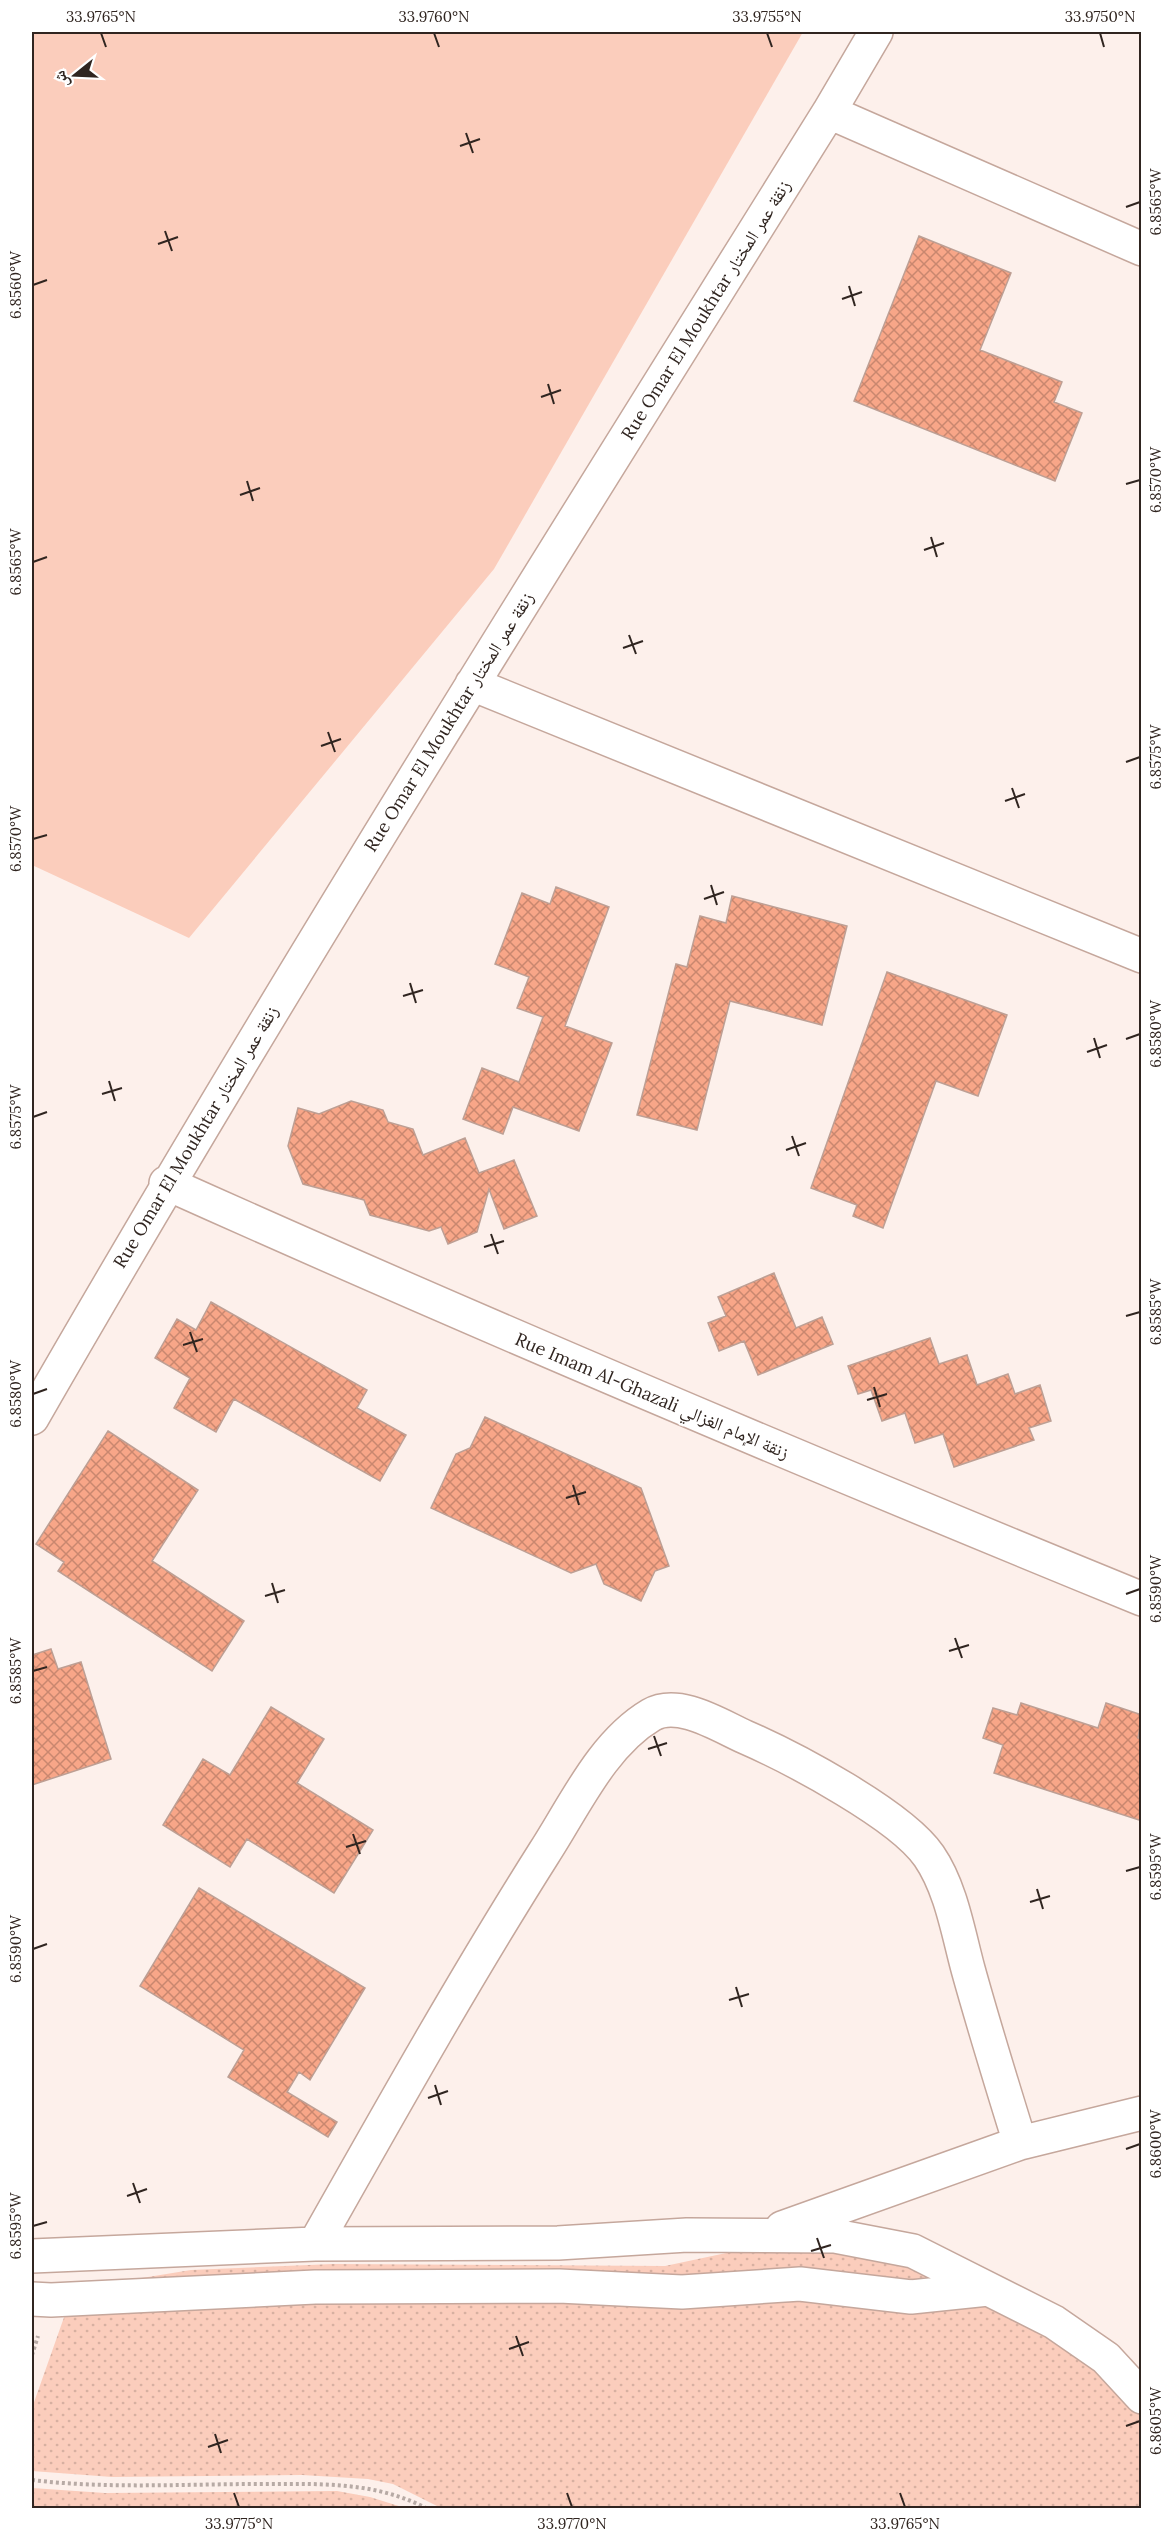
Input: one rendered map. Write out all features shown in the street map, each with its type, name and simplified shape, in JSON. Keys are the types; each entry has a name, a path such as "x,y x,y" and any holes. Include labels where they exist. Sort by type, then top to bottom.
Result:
{"street":[{"name":"Rue Omar El Moukhtar زنقة عمر المختار","path":"32,1418 166,1183 472,684 829,112 876,32"},
{"path":"829,112 1142,249"},
{"path":"472,684 1142,956"},
{"name":"Rue Imam Al-Ghazali زنقة الإمام الغزالي","path":"166,1183 436,1304 802,1460 1142,1599"},
{"path":"315,2244 518,1894 600,1765 638,1724 655,1713 668,1710 682,1710 750,1739 835,1784 900,1826 930,1857 949,1900 1020,2144"},
{"path":"760,2236 1020,2144 1142,2113"},
{"path":"32,2256 315,2244 501,2244 687,2235 836,2236 913,2251 1054,2322 1106,2358 1142,2397"},
{"path":"32,2299 51,2300 315,2287 559,2286 682,2292 800,2284 911,2297 988,2289"}],"path":[{"path":"32,2480 109,2485 337,2484 395,2495 426,2508"}],"shaded area":[{"path":"32,32 803,32 494,569 189,938 32,865"},
{"path":"803,2246 897,2261 998,2297 1141,2405 1141,2508 441,2508 393,2484 368,2479 302,2475 112,2477 32,2471 32,2408 74,2289 191,2270 333,2264 665,2266 731,2252"},
{"path":"32,2488 105,2493 337,2491 370,2497 405,2508 32,2508"}],"building":[{"path":"919,236 1011,273 980,350 1062,382 1054,402 1082,413 1055,481 854,401"},
{"path":"556,887 609,907 565,1026 612,1043 579,1131 513,1107 503,1134 463,1119 482,1068 519,1082 543,1017 517,1008 529,977 495,964 522,893 550,904"},
{"path":"732,896 847,926 822,1025 730,1001 697,1130 637,1115 676,964 687,967 700,916 726,923"},
{"path":"887,972 1007,1015 978,1096 936,1081 883,1228 853,1216 857,1205 811,1188"},
{"path":"351,1101 383,1110 388,1122 413,1129 423,1155 465,1138 479,1173 514,1160 537,1216 504,1229 489,1189 477,1232 448,1244 441,1227 429,1231 370,1215 364,1200 303,1184 288,1146 298,1108 319,1114"},
{"path":"774,1273 796,1328 822,1317 833,1344 758,1375 744,1341 719,1351 708,1323 726,1316 718,1297"},
{"path":"211,1302 367,1390 357,1408 406,1435 380,1481 234,1399 216,1432 174,1408 190,1378 155,1358 177,1319 196,1330"},
{"path":"930,1338 939,1364 967,1355 977,1385 1008,1374 1015,1394 1040,1385 1051,1421 1029,1428 1034,1440 954,1467 943,1434 915,1443 905,1413 882,1421 871,1390 858,1394 848,1366"},
{"path":"485,1417 641,1488 669,1566 655,1571 641,1601 604,1584 596,1564 571,1573 431,1508 456,1454 470,1448"},
{"path":"108,1431 198,1490 152,1561 244,1621 212,1671 58,1571 64,1562 36,1544"},
{"path":"51,1649 58,1669 81,1662 111,1759 32,1785 32,1655"},
{"path":"1021,1703 1098,1728 1106,1703 1142,1715 1138,1738 1142,1739 1142,1821 994,1773 1003,1745 983,1738 993,1708 1017,1715"},
{"path":"271,1707 324,1739 297,1783 373,1830 334,1893 247,1839 230,1867 163,1825 203,1759 230,1775"},
{"path":"199,1888 365,1988 310,2080 299,2072 287,2092 337,2122 328,2137 228,2077 244,2050 140,1986"}]}
